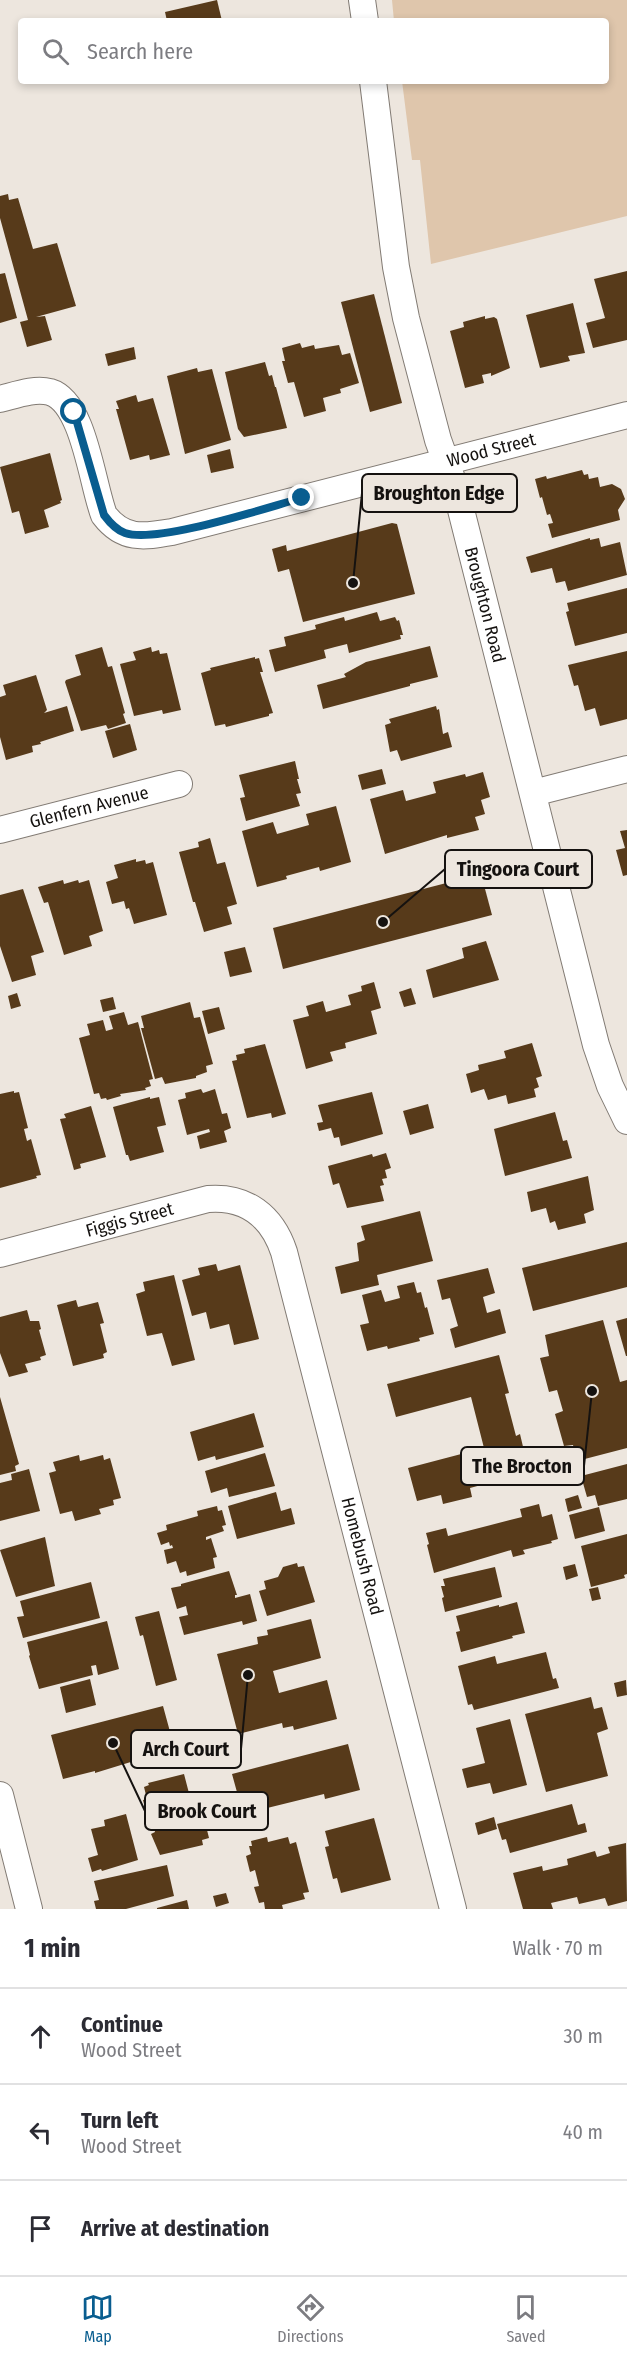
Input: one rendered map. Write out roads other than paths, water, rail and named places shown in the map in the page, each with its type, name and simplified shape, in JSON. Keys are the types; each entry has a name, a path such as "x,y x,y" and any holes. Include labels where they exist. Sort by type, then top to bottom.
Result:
{"street":[{"path":"362,0 365,18"},
{"name":"Broughton Road","path":"373,84 404,308 435,430 456,490 596,1045 610,1086 627,1121"},
{"name":"Wood Street","path":"0,399 34,391 57,395 70,407 78,423 104,515 112,526 131,535 156,535 172,532 627,415"},
{"path":"533,793 627,769"},
{"name":"Glenfern Avenue","path":"0,830 178,784"},
{"name":"Figgis Street","path":"0,1254 208,1198 239,1202 257,1211"},
{"name":"Homebush Road","path":"257,1211 275,1230 284,1252 453,1909"},
{"path":"0,1795 30,1909"}],"place":[{"name":"Broughton Edge","path":"353,583"},
{"name":"Tingoora Court","path":"383,922"},
{"name":"The Brocton","path":"592,1391"},
{"name":"Arch Court","path":"248,1675"},
{"name":"Brook Court","path":"113,1743"}]}
